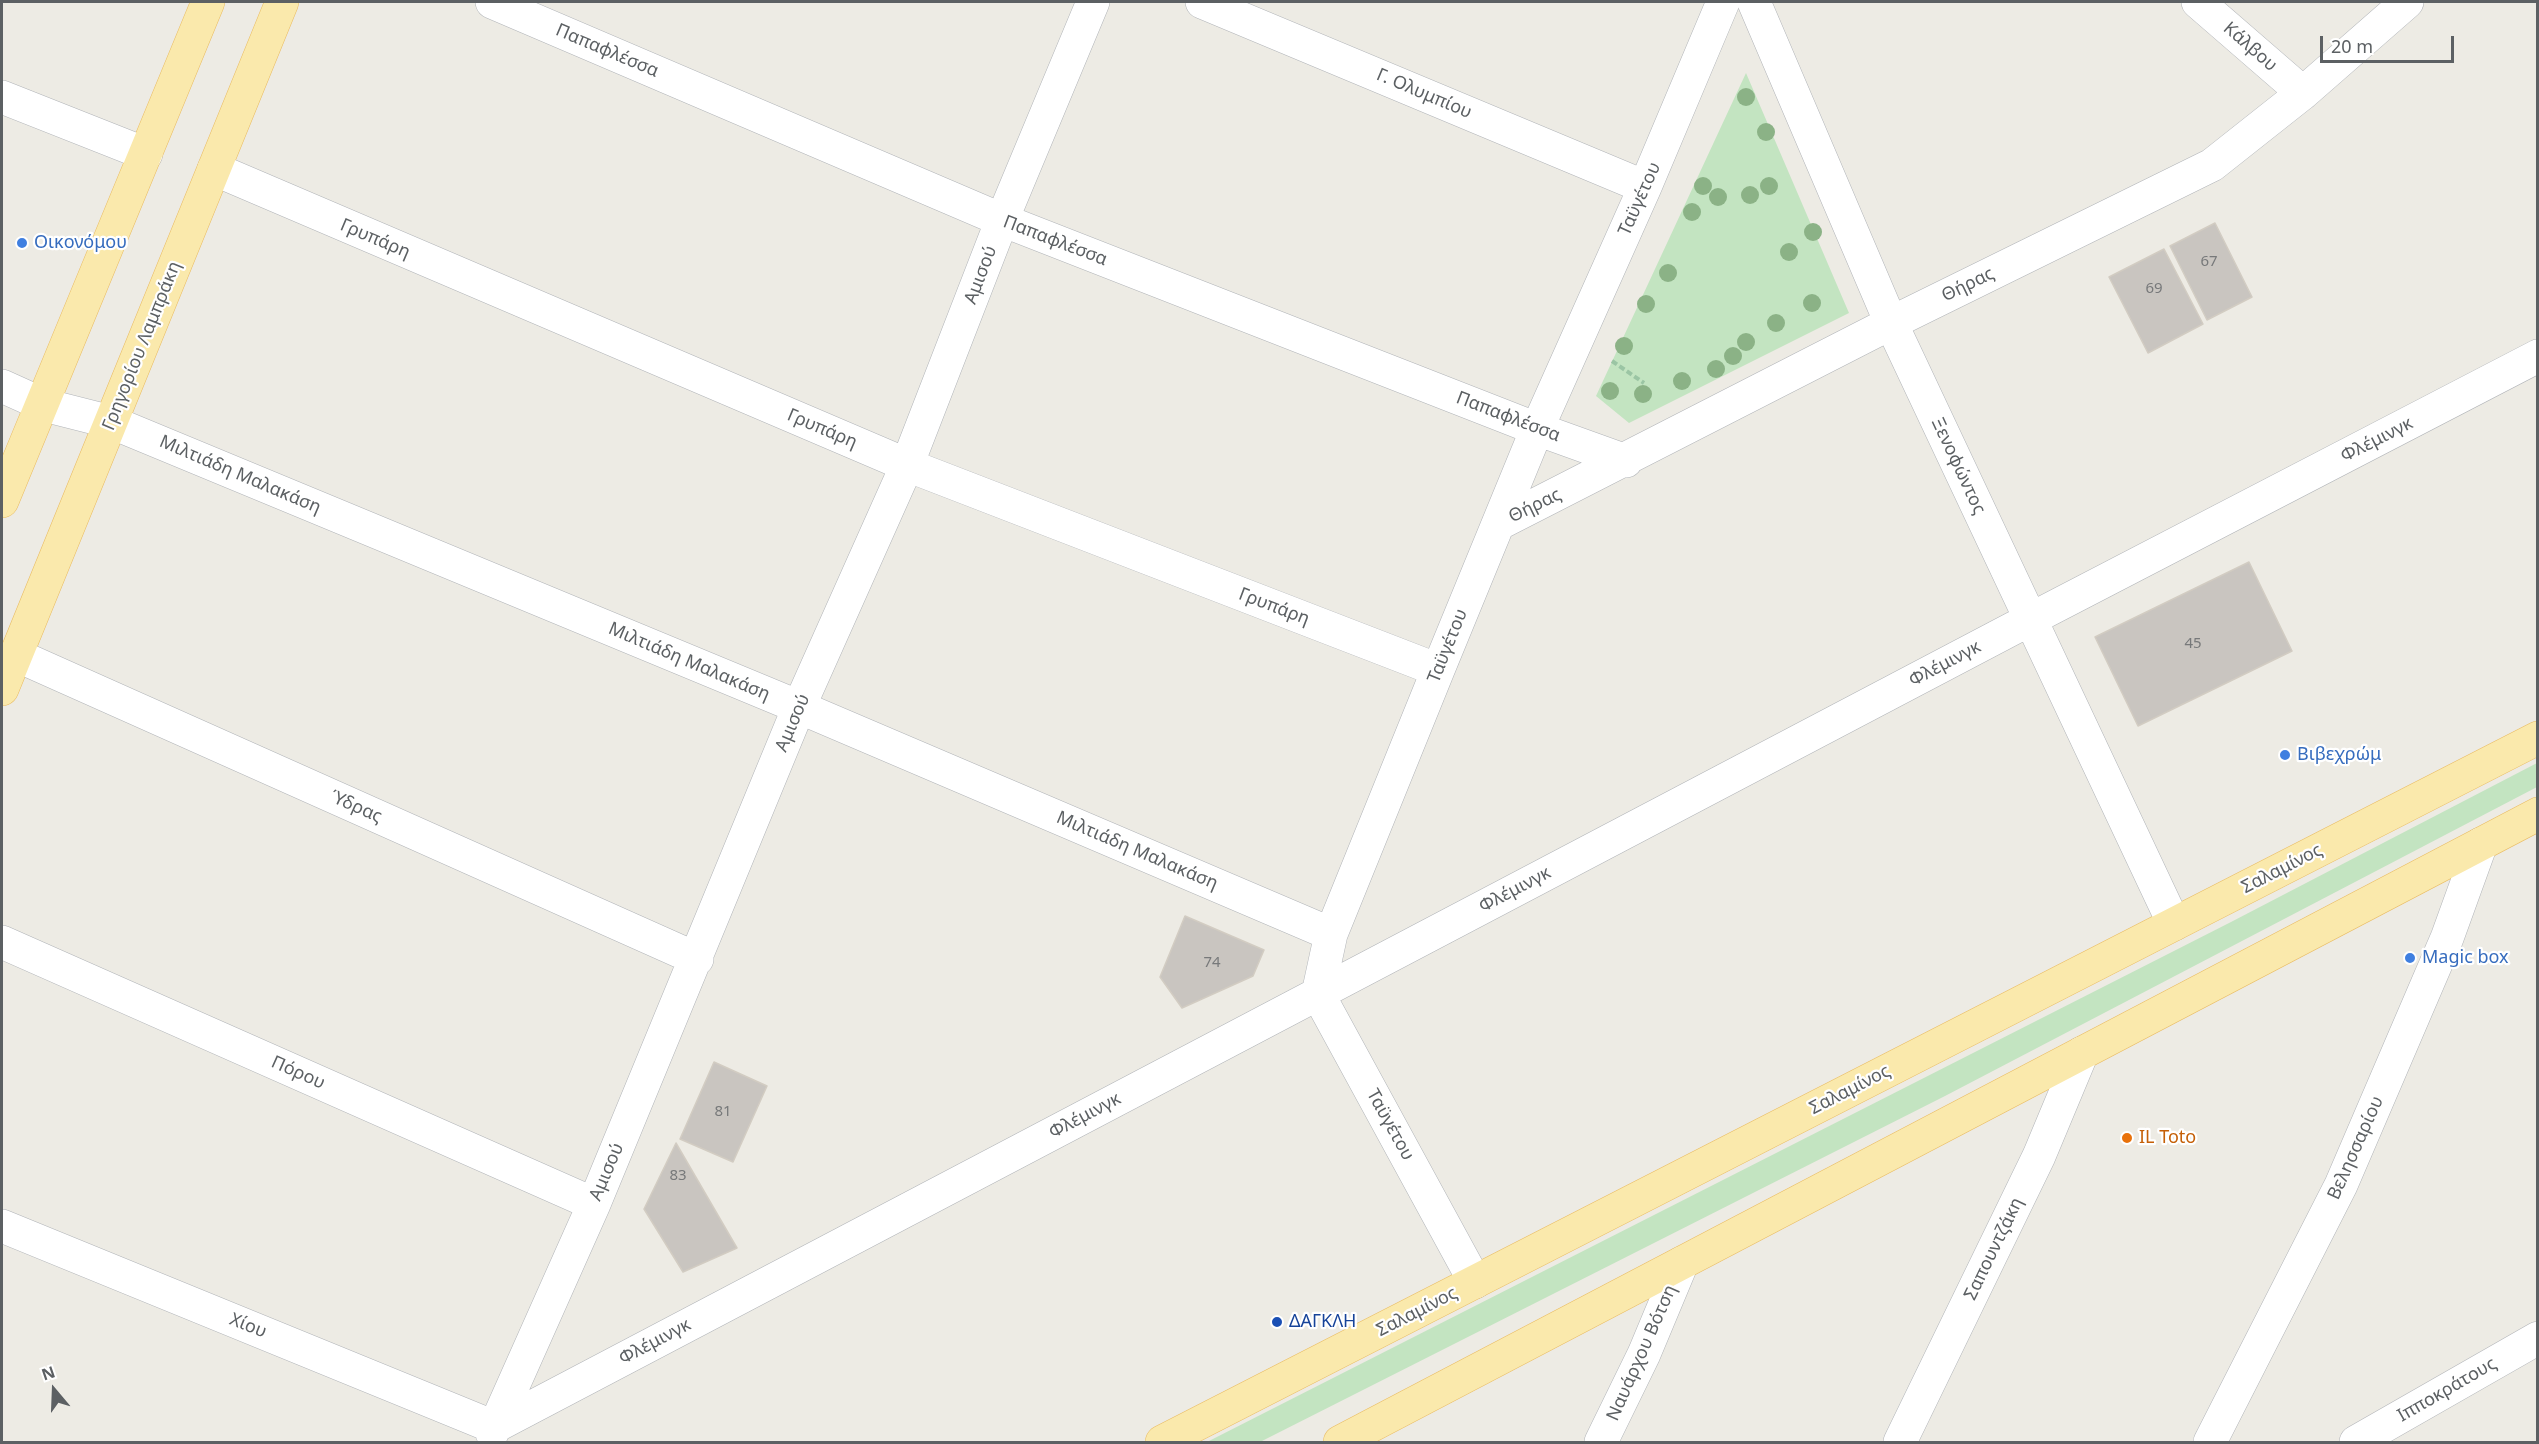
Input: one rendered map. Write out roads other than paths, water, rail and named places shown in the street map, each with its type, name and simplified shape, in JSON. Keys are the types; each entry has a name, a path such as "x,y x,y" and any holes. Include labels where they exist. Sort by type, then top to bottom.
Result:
{"main road":[{"path":"2,501 13,453 44,405 208,2"},
{"name":"Γρηγορίου Λαμπράκη","path":"2,689 282,2"},
{"name":"Σαλαμίνος","path":"1162,1443 2538,738"},
{"path":"1340,1443 2538,814"}],"street":[{"name":"Παπαφλέσσα","path":"492,2 1002,220 1537,429 1626,460"},
{"name":"Αμισού","path":"491,1435 594,1204 800,707 907,465 1002,220 1093,2"},
{"name":"Γ. Ολυμπίου","path":"1202,2 1646,187"},
{"name":"Ταϋγέτου","path":"1475,1282 1318,994 1331,934 1438,670 1537,429 1646,187 1723,2"},
{"name":"Ξενοφώντος","path":"1754,2 1892,323 2029,620 2174,924"},
{"name":"Κάλβου","path":"2198,2 2303,93"},
{"name":"Θήρας","path":"1498,524 1892,323 2212,165 2303,93 2407,2"},
{"path":"2,97 146,154"},
{"name":"Γρυπάρη","path":"214,169 907,465 1438,670"},
{"name":"Φλέμινγκ","path":"491,1435 1318,994 2029,620 2538,356"},
{"name":"Μιλτιάδη Μαλακάση","path":"2,387 44,405 111,422 800,707 1331,934"},
{"name":"Ύδρας","path":"16,655 696,958"},
{"name":"Βελησσαρίου","path":"2210,1443 2341,1185 2447,938 2481,844"},
{"name":"Πόρου","path":"2,942 594,1204"},
{"name":"Σαπουντζάκη","path":"1900,1443 2039,1156 2082,1053"},
{"name":"Χίου","path":"2,1226 491,1435"},
{"name":"Ναυάρχου Βότση","path":"1601,1443 1644,1354 1682,1263"},
{"name":"Ιπποκράτους","path":"2356,1443 2538,1338"}],"place":[{"name":"Οικονόμου","path":"22,243"},
{"name":"Βιβεχρώμ","path":"2285,755"},
{"name":"Magic box","path":"2410,958"},
{"name":"IL Toto","path":"2127,1138"},
{"name":"ΔΑΓΚΛΗ","path":"1277,1322"}]}
